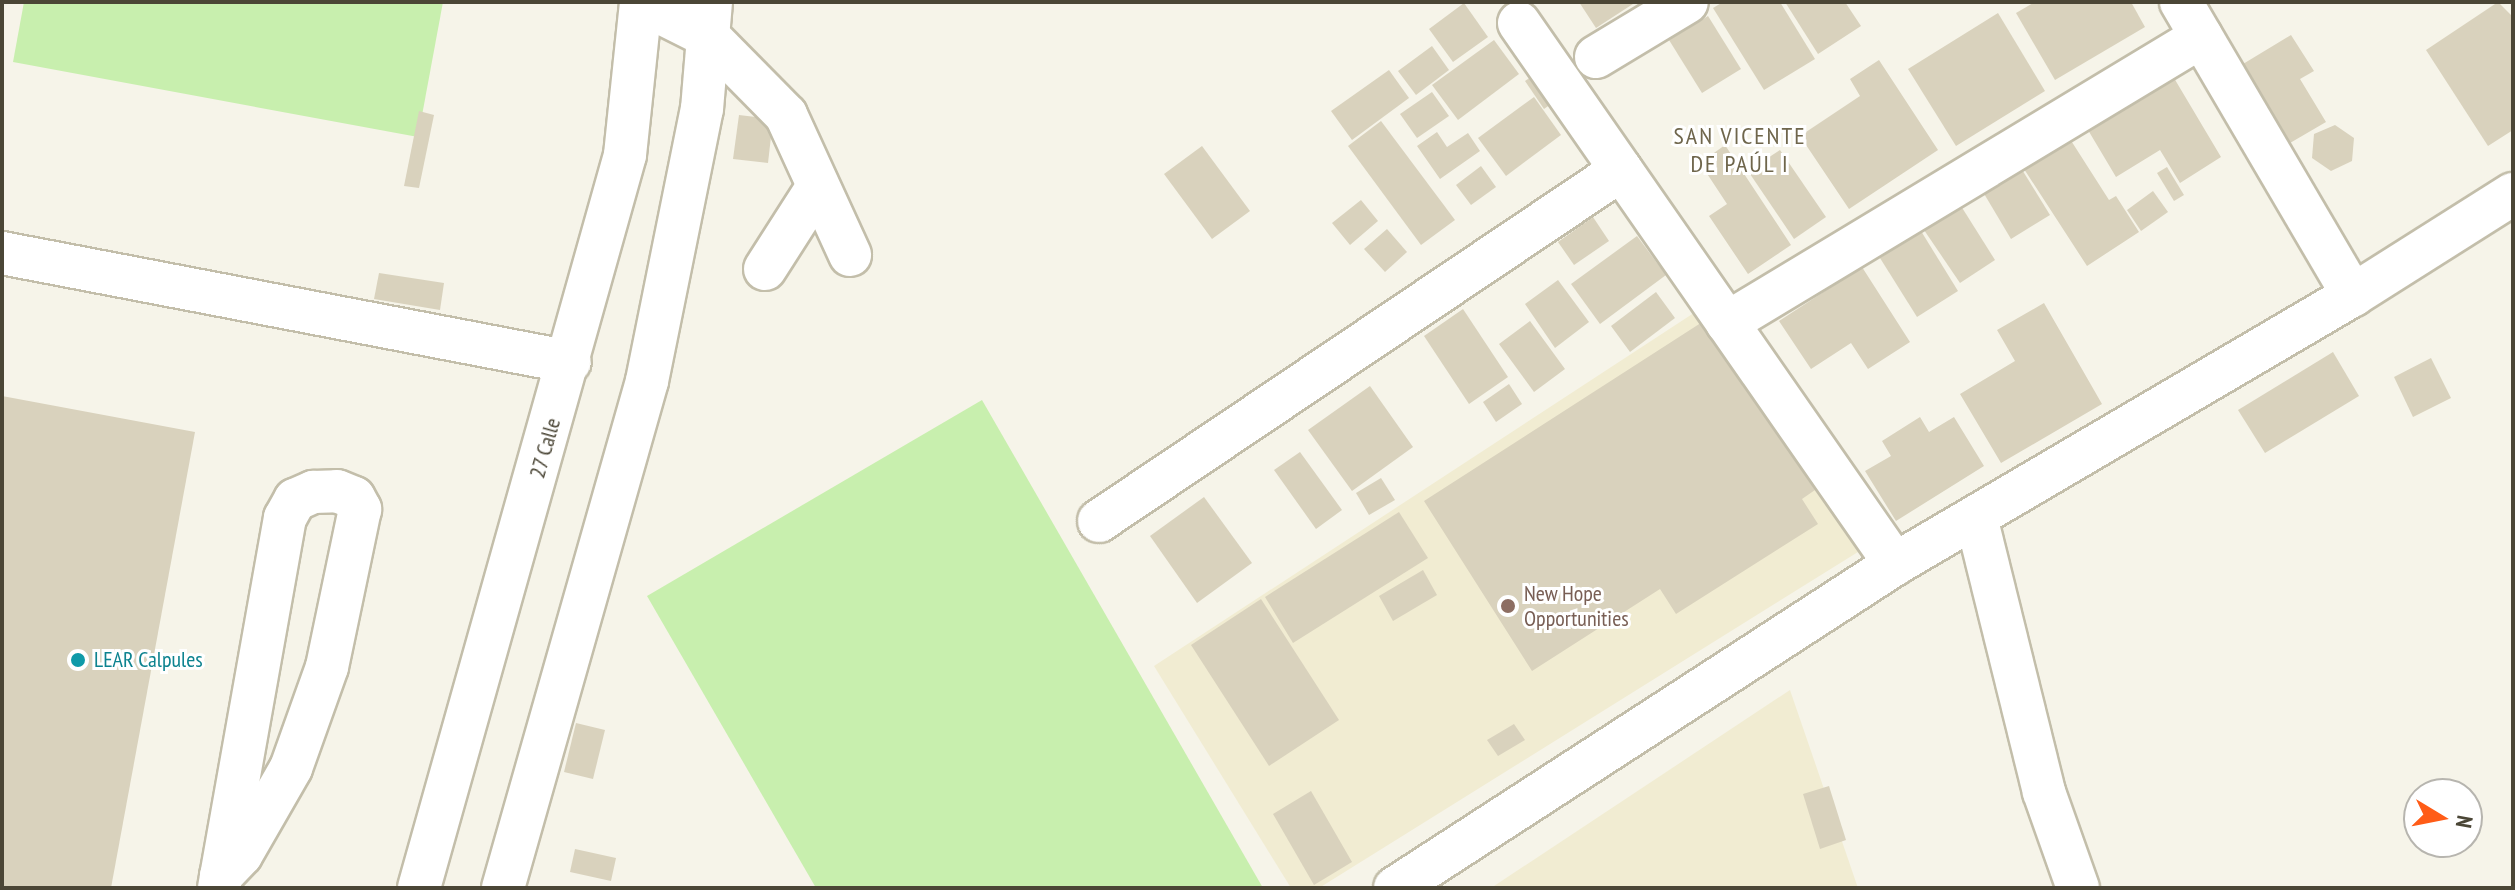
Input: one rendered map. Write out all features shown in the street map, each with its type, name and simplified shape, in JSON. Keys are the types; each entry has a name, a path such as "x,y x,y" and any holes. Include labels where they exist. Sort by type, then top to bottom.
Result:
{"street":[{"path":"641,2 710,19 786,115 850,255"},
{"name":"27 Calle","path":"419,888 570,362 625,155 641,2"},
{"path":"1596,57 1687,2"},
{"path":"503,888 647,381 702,109 710,19"},
{"path":"1727,323 2191,20 2353,295"},
{"path":"1519,23 1895,564"},
{"path":"1099,521 1621,170"},
{"path":"617,186 683,202"},
{"path":"765,269 818,186"},
{"path":"1395,888 1895,564 2353,295 2513,194"},
{"path":"2,253 570,362"},
{"path":"337,491 354,498 360,509 327,667 291,768 241,855 220,882 285,518 295,500 313,492 337,491"},
{"path":"1976,517 2044,792 2078,888"}],"shaded area":[{"name":"New Hope Opportunities","path":"1703,307 1866,547 1319,888 1291,888 1154,666"},
{"path":"1790,690 1858,888 1491,888"}],"green space":[{"path":"24,2 443,2 418,137 13,62"},
{"path":"982,400 1263,888 816,888 647,596"}],"building":[{"path":"1579,2 1636,2 1596,28"},
{"path":"1723,2 1780,2 1815,59 1764,90 1713,8"},
{"path":"1785,2 1845,2 1861,26 1818,54"},
{"path":"2035,2 2131,2 2145,27 2055,80 2016,13"},
{"path":"2498,2 2513,17 2513,130 2488,146 2426,50"},
{"path":"1464,3 1488,37 1453,62 1429,29"},
{"path":"1998,13 2045,91 1956,146 1908,69"},
{"path":"1708,16 1741,69 1702,93 1669,40"},
{"path":"2291,35 2314,71 2300,79 2326,122 2290,143 2243,64"},
{"path":"1494,40 1519,74 1458,120 1432,85"},
{"path":"1432,46 1449,70 1416,95 1398,71"},
{"path":"1879,60 1938,150 1849,209 1800,136 1860,96 1850,79"},
{"path":"1547,66 1566,93 1544,109 1525,81"},
{"path":"1389,70 1409,98 1352,140 1331,111"},
{"path":"2174,78 2221,157 2180,183 2160,150 2116,177 2088,130"},
{"path":"1432,92 1449,116 1417,138 1400,114"},
{"path":"1534,97 1561,135 1506,176 1478,138"},
{"path":"419,111 434,115 419,188 404,186"},
{"path":"739,115 773,119 768,163 733,159"},
{"path":"1381,121 1455,220 1421,245 1348,146"},
{"path":"2335,125 2354,138 2352,161 2331,171 2312,158 2314,134"},
{"path":"1437,132 1447,147 1468,133 1480,151 1440,179 1417,146"},
{"path":"2070,139 2109,200 2116,196 2139,232 2087,266 2024,169"},
{"path":"1725,145 1791,245 1748,274 1709,216 1727,204 1700,163"},
{"path":"1202,146 1250,211 1212,239 1164,174"},
{"path":"1780,150 1826,217 1794,239 1748,171"},
{"path":"1481,166 1496,187 1471,205 1456,185"},
{"path":"2167,167 2184,195 2174,201 2157,173"},
{"path":"2021,168 2050,215 2011,239 1983,192"},
{"path":"2153,191 2168,212 2141,231 2127,210"},
{"path":"1361,200 1378,221 1350,245 1332,223"},
{"path":"1961,206 1995,260 1960,283 1924,230"},
{"path":"1593,217 1609,241 1574,265 1558,242"},
{"path":"1387,229 1407,252 1385,272 1364,249"},
{"path":"1921,231 1958,291 1917,317 1880,258"},
{"path":"1637,236 1666,275 1600,324 1571,284"},
{"path":"1862,267 1910,342 1868,369 1851,343 1811,369 1779,321"},
{"path":"379,273 444,283 440,310 374,299"},
{"path":"1558,280 1589,322 1555,348 1525,304"},
{"path":"1656,292 1675,318 1630,352 1611,326"},
{"path":"2044,303 2102,404 2001,463 1960,394 2015,361 1997,330"},
{"path":"1463,309 1508,377 1469,404 1424,336"},
{"path":"1707,319 1815,490 1802,499 1818,524 1676,614 1660,589 1532,671 1424,501"},
{"path":"1530,321 1565,369 1534,392 1499,344"},
{"path":"2333,352 2359,396 2265,453 2238,410"},
{"path":"2431,358 2451,398 2413,417 2394,377"},
{"path":"1509,384 1522,404 1496,422 1483,402"},
{"path":"1370,386 1413,447 1352,491 1308,430"},
{"name":"LEAR Calpules","path":"2,396 195,432 111,888 2,888"},
{"path":"1920,417 1929,432 1954,417 1984,466 1896,521 1865,471 1891,456 1882,441"},
{"path":"1300,452 1342,510 1316,529 1274,470"},
{"path":"1381,478 1395,500 1369,515 1356,493"},
{"path":"1204,497 1252,563 1197,603 1150,536"},
{"path":"1399,512 1428,558 1293,643 1265,597"},
{"path":"1423,570 1437,595 1393,621 1379,596"},
{"path":"1261,599 1339,720 1269,766 1191,645"},
{"path":"576,723 605,730 593,779 564,772"},
{"path":"1514,724 1525,740 1498,756 1487,740"},
{"path":"1829,786 1846,840 1820,849 1803,794"},
{"path":"1311,791 1352,862 1314,885 1273,814"},
{"path":"575,849 616,858 611,881 570,872"}],"place":[{"name":"New Hope Opportunities","path":"1508,606"},
{"name":"LEAR Calpules","path":"78,660"}],"district":[{"name":"SAN VICENTE DE PAÚL I","path":"1740,150"}]}
